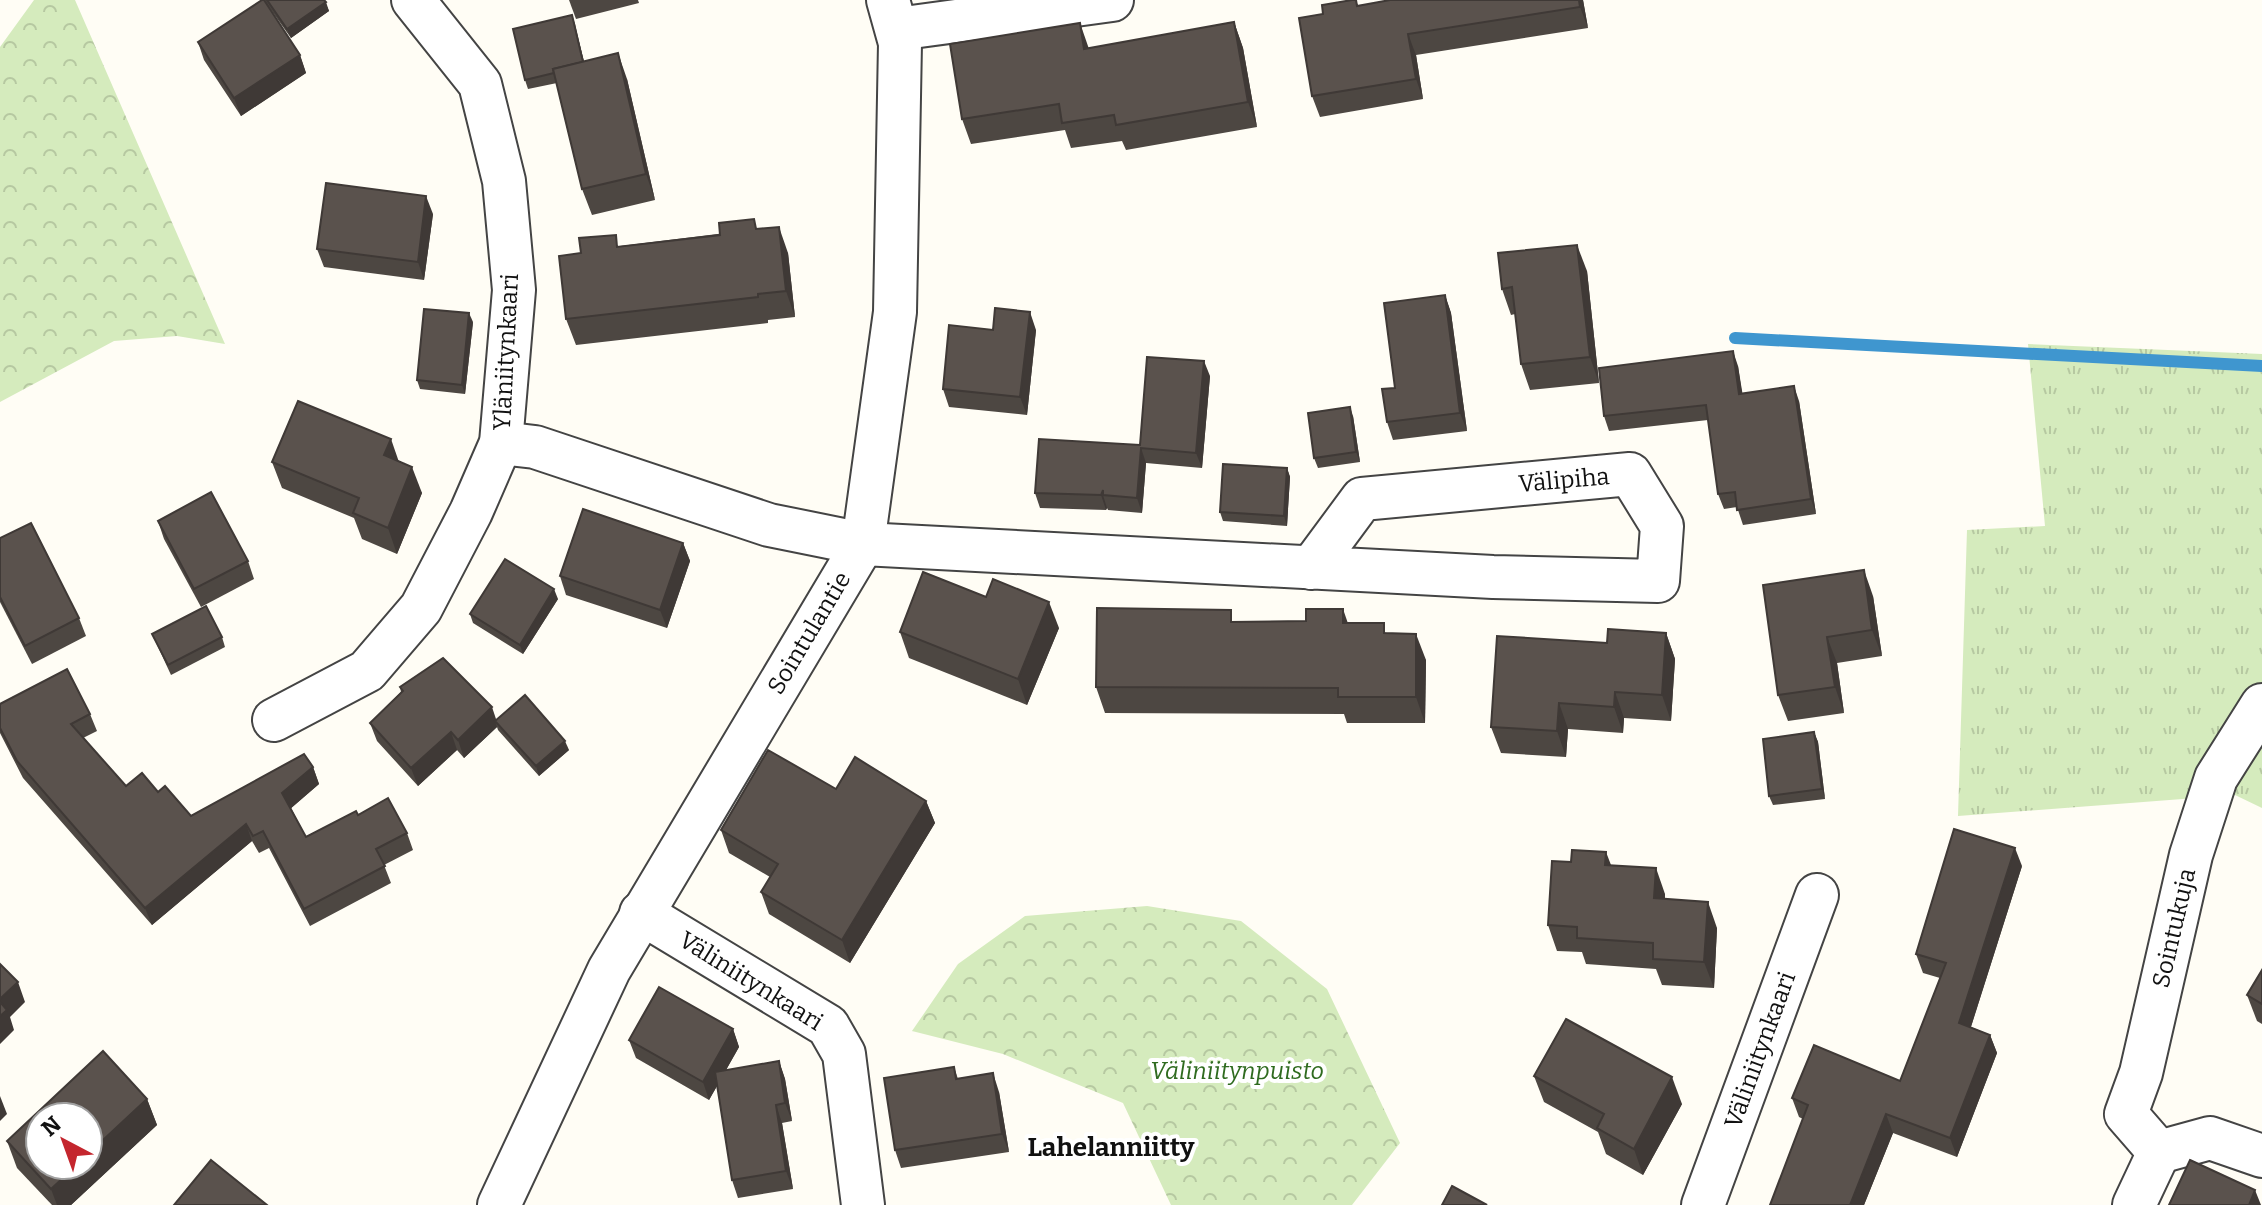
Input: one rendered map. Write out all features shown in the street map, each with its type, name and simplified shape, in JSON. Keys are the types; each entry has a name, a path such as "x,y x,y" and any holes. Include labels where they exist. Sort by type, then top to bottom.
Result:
{"street":[{"name":"Yläniitynkaari","path":"274,720 367,671 421,608 471,512 501,443 514,290 504,181 480,84 413,0"},
{"path":"893,15 1112,0"},
{"name":"Sointulantie","path":"499,1205 609,970 863,544 895,312 900,43 893,15"},
{"name":"Yläniitynkaari","path":"501,443 535,447 769,525 863,544"},
{"name":"Välipiha","path":"863,544 1311,568 1658,581 1662,526 1630,474 1362,499 1311,568"},
{"name":"Sointukuja","path":"2159,1152 2126,1114 2141,1073 2191,855 2216,778 2262,705"},
{"name":"Väliniitynkaari","path":"1703,1205 1817,895"},
{"name":"Väliniitynkaari","path":"641,913 828,1026 844,1054 863,1205"},
{"path":"2134,1205 2159,1152 2210,1138 2262,1156"}],"green space":[{"path":"34,0 75,0 225,344 177,336 114,341 0,402 0,47"},
{"path":"2028,344 2262,354 2262,808 2235,795 1958,816 1967,530 2045,526"},
{"name":"Väliniitynpuisto","path":"1147,906 1241,921 1327,989 1400,1143 1352,1205 1171,1205 1123,1103 1003,1054 912,1031 958,964 1025,916"}],"building":[{"path":"262,0 300,55 234,98 198,42"},
{"path":"267,0 324,0 326,2 287,29"},
{"path":"1356,0 1357,6 1390,0 1579,0 1580,7 1408,34 1416,79 1312,96 1299,18 1323,14 1322,5"},
{"path":"572,15 583,62 525,80 513,29"},
{"path":"1234,22 1248,102 1116,125 1114,115 1062,123 1059,104 962,119 950,44 1080,23 1084,49"},
{"path":"618,53 646,174 582,189 553,69"},
{"path":"326,183 426,196 418,262 317,249"},
{"path":"754,219 756,229 779,227 786,291 758,294 758,297 566,319 559,256 581,253 579,238 616,235 617,247 720,235 719,223"},
{"path":"1577,245 1590,357 1521,364 1512,287 1502,289 1498,253"},
{"path":"1445,295 1460,413 1387,422 1382,389 1395,388 1384,303"},
{"path":"995,308 1030,312 1020,397 943,389 949,325 993,330"},
{"path":"424,309 469,313 462,385 417,380"},
{"path":"1733,351 1739,394 1794,386 1811,499 1737,510 1735,492 1718,494 1706,405 1604,416 1599,368"},
{"path":"1147,357 1204,361 1196,453 1141,448 1137,498 1103,495 1103,490 1101,495 1035,493 1039,439 1140,445"},
{"path":"298,401 391,439 384,455 412,467 388,528 353,513 359,498 272,462"},
{"path":"1350,407 1356,452 1314,458 1308,413"},
{"path":"1223,464 1287,468 1284,516 1220,512"},
{"path":"211,492 248,561 194,589 158,521"},
{"path":"583,509 683,543 660,610 560,576"},
{"path":"31,523 79,618 25,646 0,597 0,538"},
{"path":"505,559 554,589 520,645 470,614"},
{"path":"1864,570 1872,630 1827,637 1835,687 1778,695 1763,585"},
{"path":"923,572 986,597 993,579 1049,602 1018,679 900,632"},
{"path":"206,606 222,637 168,665 152,634"},
{"path":"1097,608 1231,610 1231,622 1306,621 1306,609 1343,609 1343,623 1384,623 1384,633 1416,634 1416,697 1338,697 1338,688 1096,687"},
{"path":"1608,629 1666,633 1662,695 1615,692 1614,707 1559,703 1557,731 1491,727 1497,636 1607,643"},
{"path":"443,658 492,707 458,740 451,732 411,768 370,723 403,691 400,687"},
{"path":"67,669 90,714 71,724 126,786 142,773 158,792 165,786 191,816 304,754 313,767 282,793 306,837 356,811 358,815 388,798 407,833 376,849 385,866 304,909 263,831 253,836 246,824 145,908 17,761 0,728 0,704"},
{"path":"525,695 565,741 536,766 495,721"},
{"path":"1814,732 1822,789 1769,796 1763,739"},
{"path":"768,750 836,789 855,757 926,801 842,940 761,892 778,864 721,830"},
{"path":"1954,829 2015,848 1959,1023 1990,1035 1950,1138 1886,1114 1850,1205 1770,1205 1808,1105 1792,1098 1814,1045 1900,1081 1946,963 1916,954"},
{"path":"1572,850 1606,852 1605,865 1656,868 1654,898 1708,902 1704,962 1653,959 1653,943 1577,938 1577,927 1548,925 1552,861 1571,862"},
{"path":"0,964 18,982 0,999"},
{"path":"2262,970 2262,1004 2247,995"},
{"path":"659,987 733,1029 703,1082 629,1040"},
{"path":"0,1002 7,1010 0,1016"},
{"path":"1566,1019 1672,1077 1634,1149 1597,1128 1604,1114 1534,1076"},
{"path":"103,1051 147,1099 104,1139 104,1101 50,1101"},
{"path":"779,1061 785,1103 776,1105 786,1171 732,1180 715,1072"},
{"path":"954,1067 956,1079 993,1073 1002,1134 895,1150 884,1078"},
{"path":"24,1125 24,1160 7,1141"},
{"path":"211,1160 267,1205 174,1205"},
{"path":"2190,1160 2255,1190 2249,1205 2169,1205"},
{"path":"44,1181 60,1181 51,1189"},
{"path":"1452,1186 1487,1205 1442,1205"}],"waterway":[{"path":"1735,338 2262,366"}],"district":[{"name":"Lahelanniitty","path":"1111,1147"}]}
